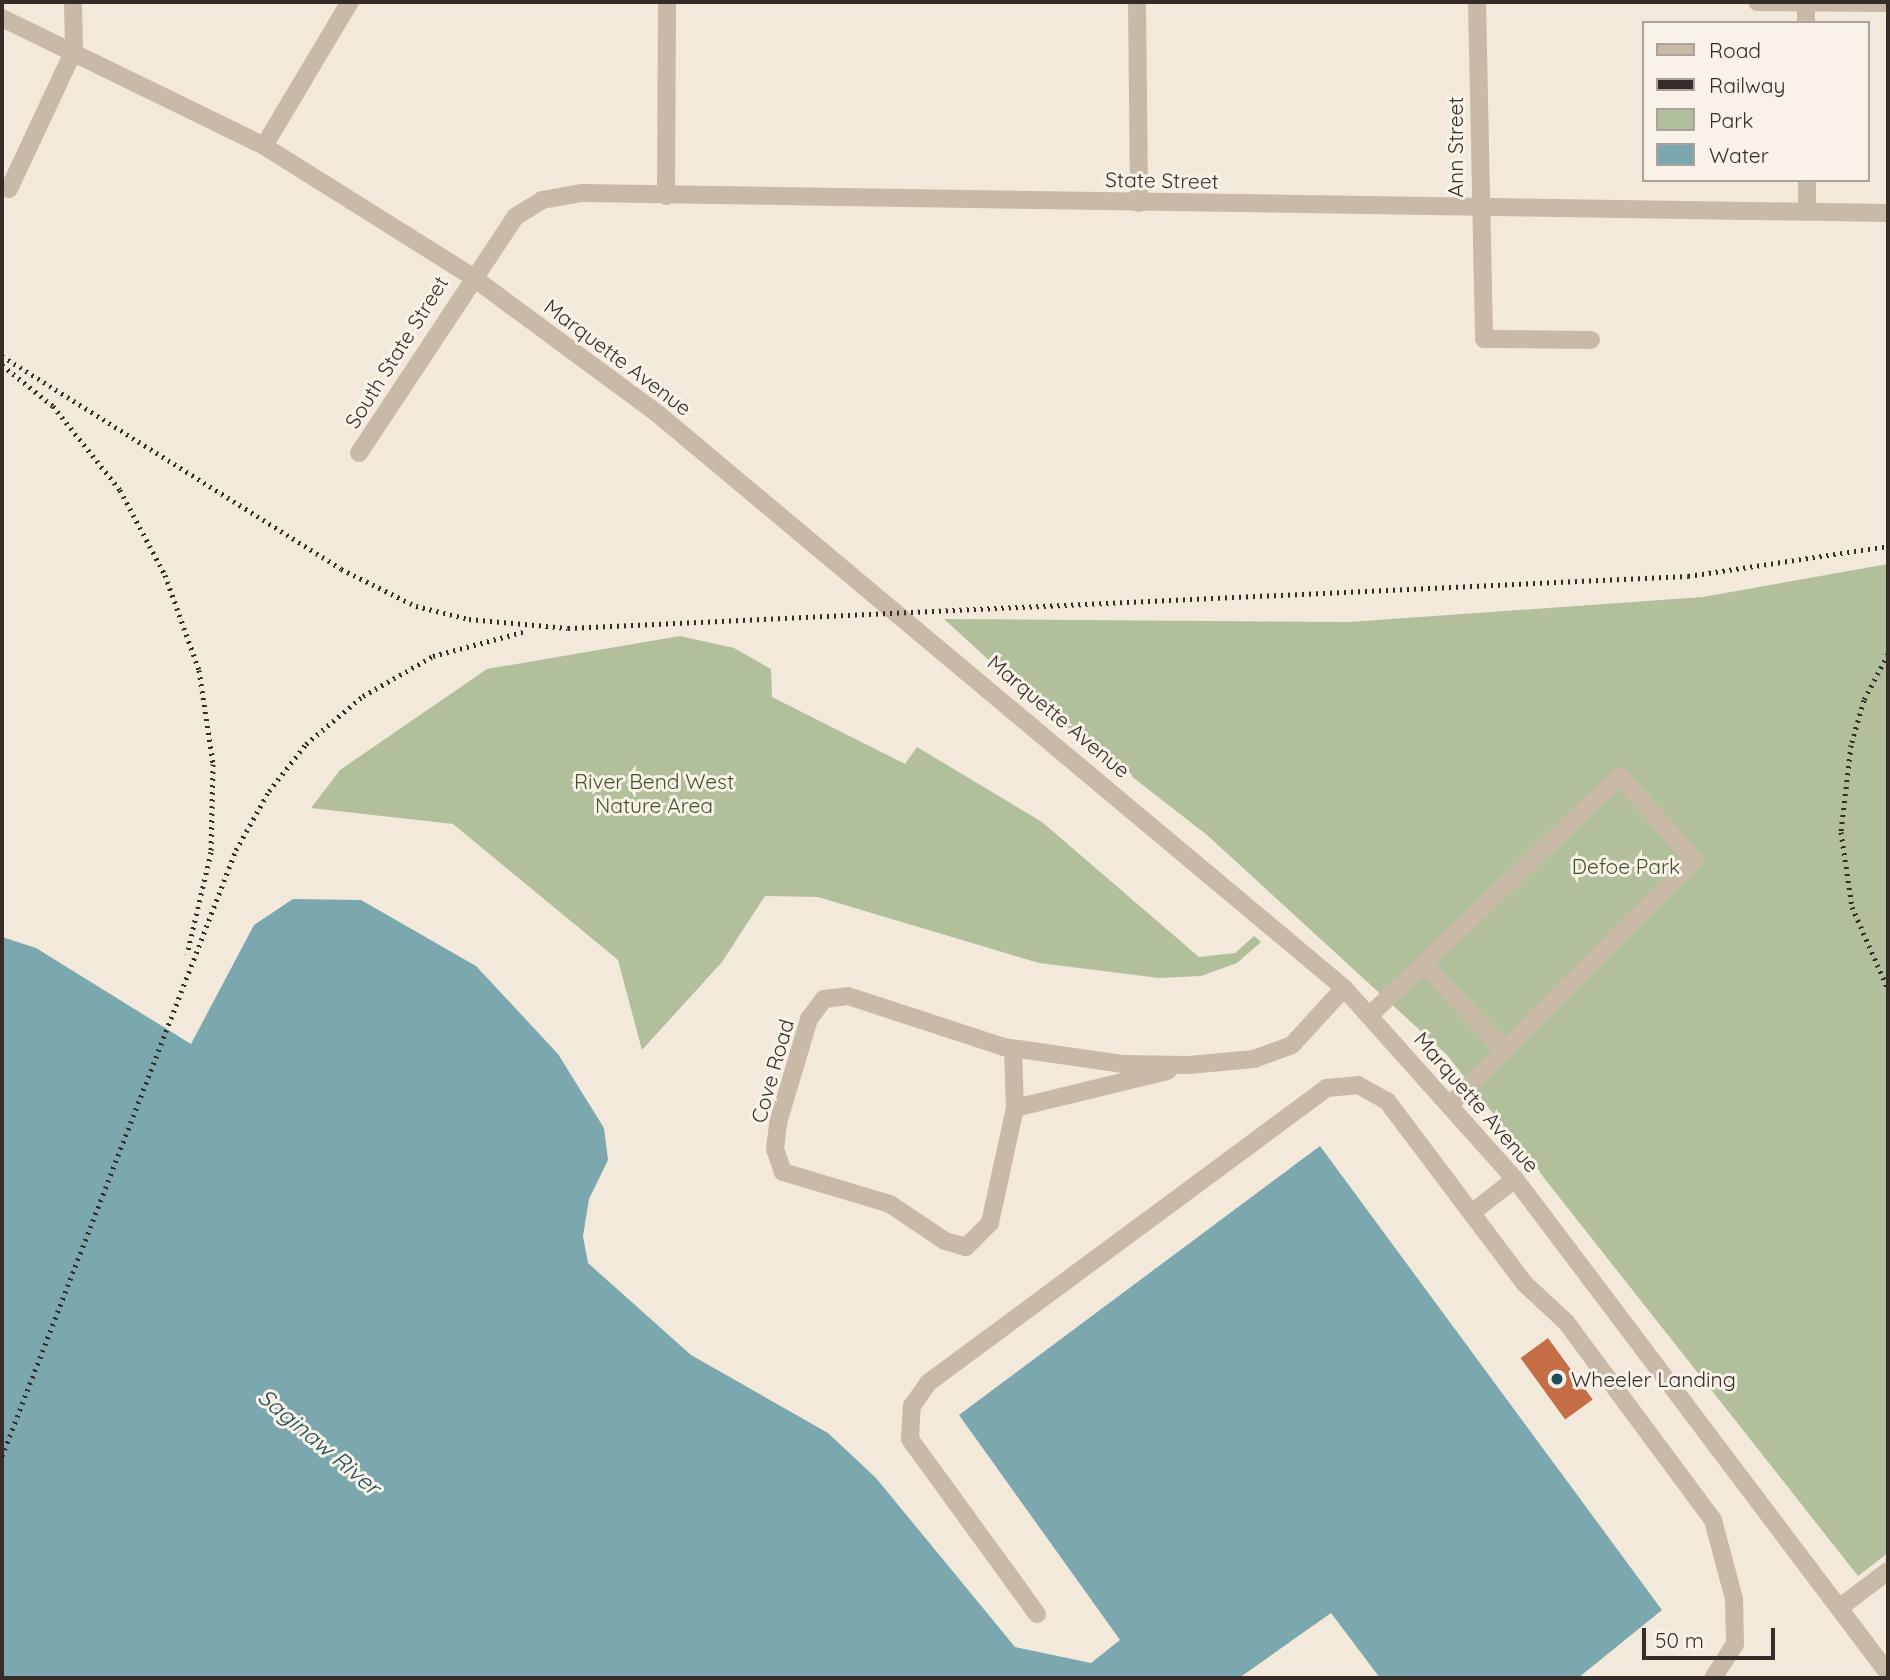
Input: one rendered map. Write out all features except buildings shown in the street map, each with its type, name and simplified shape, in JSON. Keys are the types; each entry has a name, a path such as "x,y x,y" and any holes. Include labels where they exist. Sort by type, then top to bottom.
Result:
{"street":[{"path":"9,189 74,50 73,2"},
{"path":"264,146 349,2"},
{"path":"666,196 667,2"},
{"path":"1138,2 1139,203"},
{"name":"Ann Street","path":"1477,2 1478,205 1484,339 1591,340"},
{"path":"1757,2 1888,3"},
{"path":"1806,2 1806,21"},
{"name":"Marquette Avenue","path":"2,18 74,50 264,146 471,276 679,431 1344,988 1452,1103 1515,1179 1888,1673"},
{"path":"1807,182 1807,212"},
{"name":"State Street","path":"471,276 514,217 542,200 582,193 1888,213"},
{"name":"South State Street","path":"359,453 471,276"},
{"path":"1371,1014 1620,776 1694,860 1452,1103"},
{"path":"1424,964 1505,1051"},
{"name":"Cove Road","path":"1013,1049 1015,1108 990,1223 966,1247 945,1241 890,1204 783,1172 775,1149 809,1019 824,999 848,996 1013,1049 1124,1065 1189,1065 1254,1059 1292,1045 1344,988"},
{"name":"Cove Road","path":"1015,1108 1189,1065"},
{"path":"1037,1614 910,1439 912,1406 928,1383 1326,1088 1358,1085 1387,1101 1474,1211 1525,1284 1566,1322 1713,1520 1734,1599 1735,1644 1713,1678"},
{"path":"1474,1211 1515,1179"},
{"path":"1839,1608 1888,1571"}],"green space":[{"name":"Defoe Park","path":"1888,564 1888,1553 1858,1576 1447,1055 1207,835 1027,695 944,619 1349,622 1703,597"},
{"name":"River Bend West Nature Area","path":"680,636 734,648 771,669 772,697 905,764 917,747 1042,822 1199,957 1235,953 1254,936 1261,942 1237,963 1201,976 1159,978 1039,963 818,897 765,896 722,962 642,1050 618,960 453,824 311,808 340,770 487,669"}],"water":[{"name":"Saginaw River","path":"293,899 361,900 476,966 558,1054 604,1128 608,1160 589,1199 583,1236 588,1263 691,1355 828,1433 876,1478 1015,1647 1091,1663 1120,1640 959,1415 1320,1146 1662,1610 1578,1678 1380,1678 1331,1613 1239,1678 2,1678 2,937 36,948 191,1044 254,925"}],"railway":[{"path":"2,356 341,569 416,606 469,619 568,628 1688,576 1888,546"},
{"path":"2,365 53,406 120,490 165,575 199,670 213,764 211,852 187,954"},
{"path":"2,1456 236,850 269,791 306,744 363,696 433,656 526,631"},
{"path":"1888,654 1864,700 1851,745 1841,832 1852,907 1888,989"}],"place":[{"name":"Wheeler Landing","path":"1557,1379"}]}
